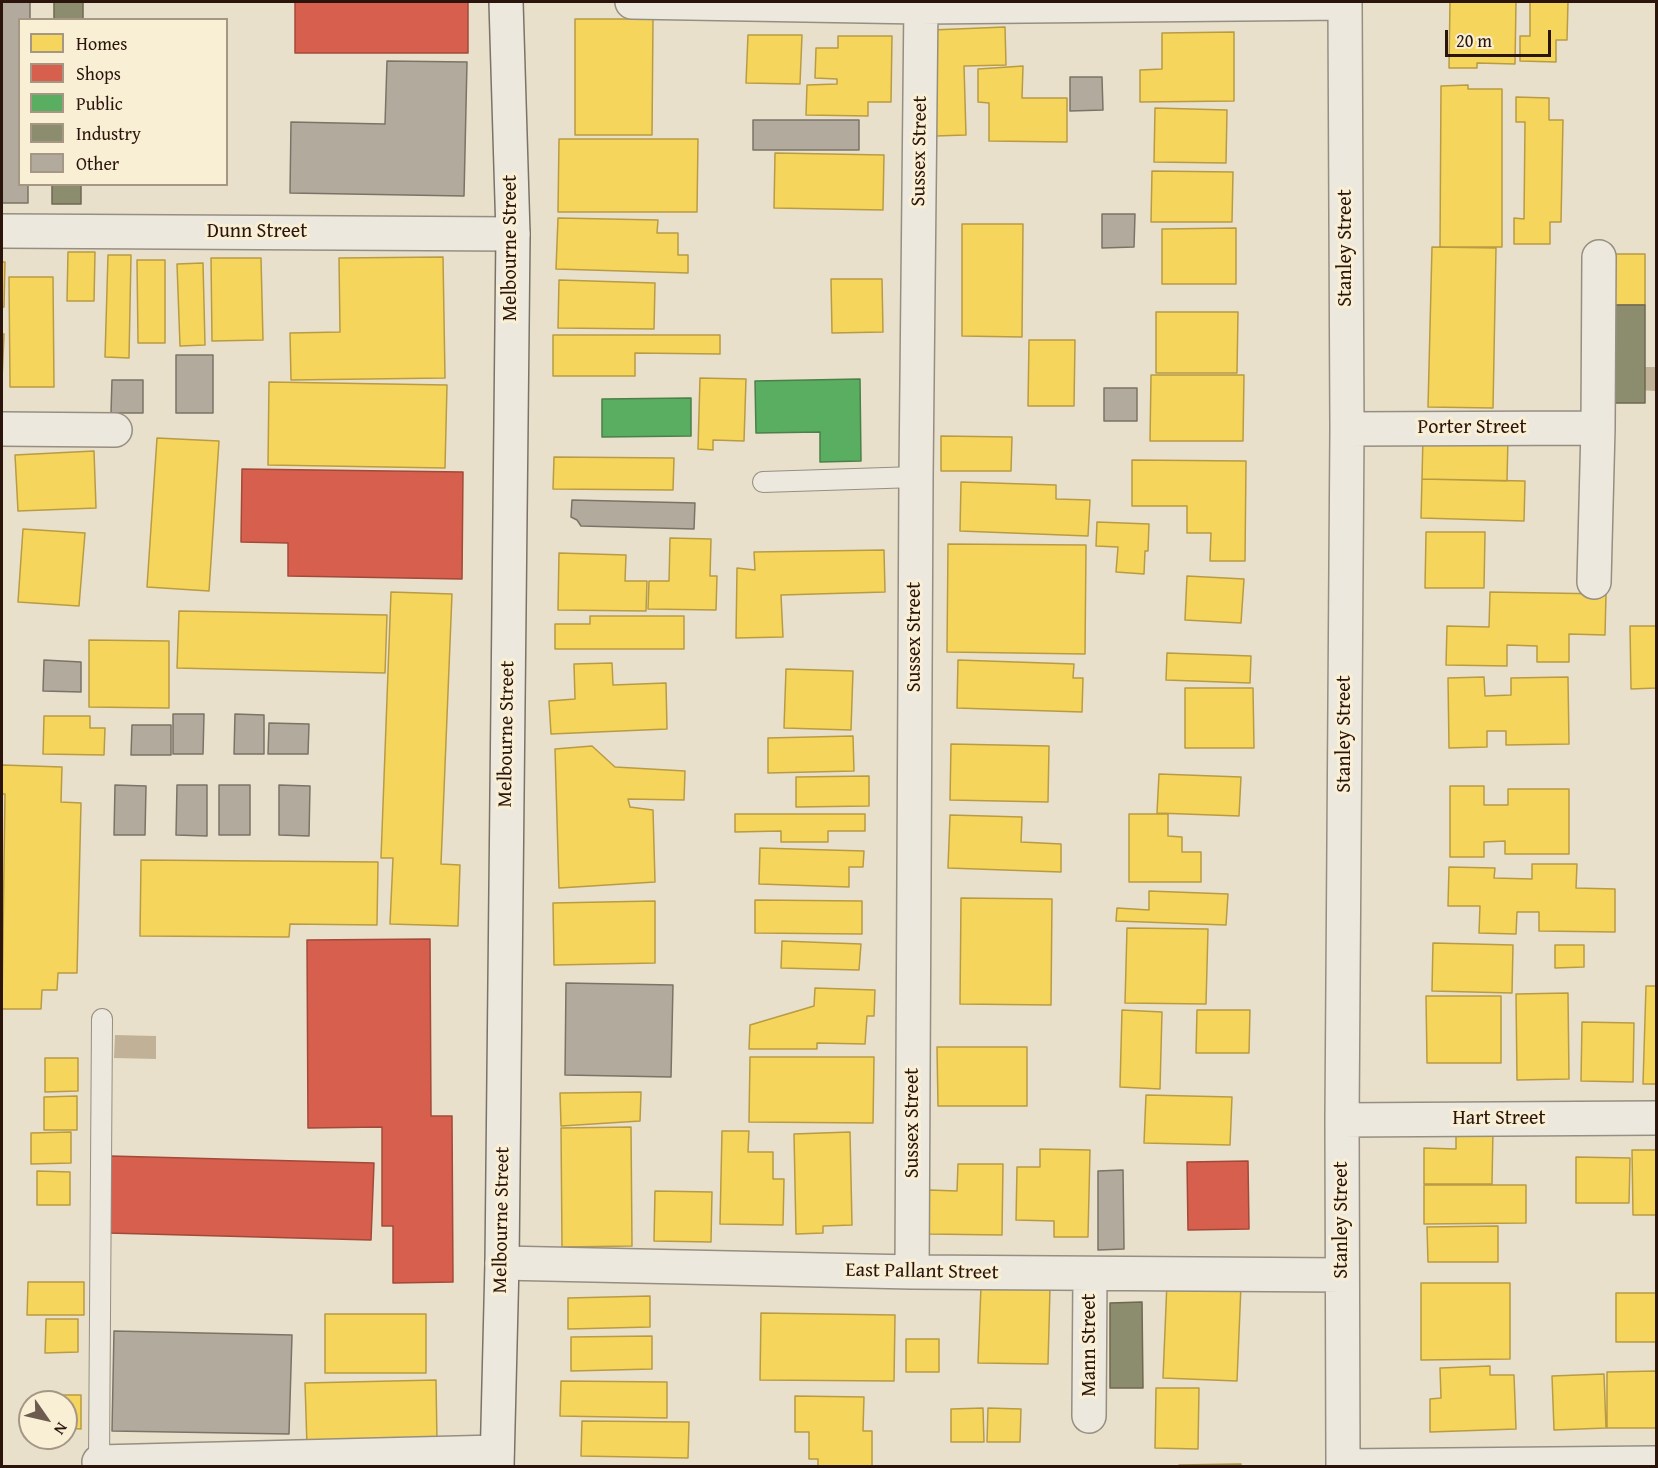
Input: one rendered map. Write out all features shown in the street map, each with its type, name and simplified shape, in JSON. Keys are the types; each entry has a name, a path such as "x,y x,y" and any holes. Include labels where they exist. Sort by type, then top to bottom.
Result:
{"street":[{"name":"Melbourne Street","path":"497,1460 502,1263 513,234 506,2"},
{"path":"632,2 921,4 1344,2"},
{"name":"Stanley Street","path":"1343,1466 1342,1120 1347,429 1344,2"},
{"name":"Sussex Street","path":"912,1272 921,4"},
{"name":"Dunn Street","path":"2,231 513,234"},
{"path":"1594,582 1599,257"},
{"name":"Porter Street","path":"1347,429 1598,428"},
{"path":"2,429 115,430"},
{"name":"Hart Street","path":"1342,1120 1656,1118"},
{"name":"East Pallant Street","path":"502,1263 912,1272 1342,1275"},
{"name":"Mann Street","path":"1089,1416 1090,1274"},
{"path":"99,1462 497,1460"},
{"path":"1343,1466 1656,1463"}],"lane":[{"path":"763,482 916,477"},
{"path":"99,1462 102,1019"}],"shaded area":[{"path":"1637,367 1656,367 1656,391 1636,390"},
{"path":"115,1035 156,1036 156,1059 114,1058"}],"building: Homes":[{"path":"1450,2 1516,2 1515,64 1477,63 1477,68 1449,68"},
{"path":"1530,2 1568,2 1567,40 1556,40 1556,62 1520,61 1520,36 1530,36"},
{"path":"575,19 653,19 652,135 575,135"},
{"path":"1005,27 1006,65 964,66 966,135 935,136 932,30"},
{"path":"1234,32 1234,101 1140,102 1140,70 1162,69 1162,33"},
{"path":"748,35 802,35 800,84 746,83"},
{"path":"838,36 892,36 891,102 868,102 868,116 806,115 807,85 837,84 837,79 815,78 816,48 838,48"},
{"path":"1023,66 1022,98 1067,98 1067,142 989,141 989,103 978,102 978,69"},
{"path":"1468,85 1468,89 1502,89 1502,247 1440,247 1441,86"},
{"path":"1516,97 1549,98 1549,120 1563,120 1561,222 1550,222 1550,244 1514,244 1514,218 1524,219 1525,122 1516,122"},
{"path":"1155,108 1227,110 1226,163 1154,162"},
{"path":"559,139 698,139 697,212 558,212"},
{"path":"775,153 884,155 883,210 774,208"},
{"path":"1152,171 1233,172 1232,222 1151,222"},
{"path":"558,218 658,220 657,233 678,233 678,255 688,255 688,273 556,269"},
{"path":"962,224 1023,224 1022,337 962,336"},
{"path":"1236,228 1236,284 1162,284 1162,229"},
{"path":"1432,247 1496,248 1493,408 1428,407"},
{"path":"68,252 95,252 94,301 67,301"},
{"path":"1614,254 1645,254 1645,305 1614,305"},
{"path":"108,255 131,255 129,358 105,357"},
{"path":"443,257 445,378 291,380 290,333 340,332 339,258"},
{"path":"211,258 261,258 263,340 212,341"},
{"path":"137,260 165,260 165,343 138,343"},
{"path":"2,262 5,262 4,307 2,307"},
{"path":"203,263 205,345 180,346 177,264"},
{"path":"9,277 53,277 54,387 10,387"},
{"path":"831,279 882,279 883,332 832,333"},
{"path":"559,280 655,283 654,329 558,328"},
{"path":"1156,312 1238,312 1237,373 1156,373"},
{"path":"2,334 4,334 2,380"},
{"path":"553,335 720,335 720,354 635,353 635,376 553,376"},
{"path":"1029,340 1075,340 1074,406 1028,406"},
{"path":"1151,375 1244,375 1243,441 1150,441"},
{"path":"700,378 746,379 744,441 713,440 713,450 698,449"},
{"path":"269,382 447,385 445,468 268,465"},
{"path":"1423,435 1508,437 1507,481 1422,479"},
{"path":"941,436 1012,437 1011,471 941,471"},
{"path":"157,438 219,441 209,591 147,587"},
{"path":"94,451 96,508 18,511 15,455"},
{"path":"554,457 674,458 673,490 553,489"},
{"path":"1132,460 1246,461 1245,561 1210,561 1211,533 1187,533 1187,506 1132,506"},
{"path":"1422,479 1525,481 1524,521 1421,518"},
{"path":"961,482 1056,485 1056,499 1090,500 1088,536 960,531"},
{"path":"1097,522 1149,524 1144,574 1116,572 1118,547 1096,546"},
{"path":"23,529 85,533 79,606 18,602"},
{"path":"1426,532 1485,532 1484,588 1425,588"},
{"path":"670,538 711,539 710,576 717,576 716,610 648,609 649,581 669,581"},
{"path":"948,544 1086,545 1085,654 947,652"},
{"path":"884,550 885,592 781,595 783,637 736,638 737,568 755,570 754,552"},
{"path":"559,553 626,555 625,581 647,581 646,611 558,610"},
{"path":"1187,576 1244,579 1241,623 1185,620"},
{"path":"391,592 452,594 441,864 460,865 458,926 390,924 393,858 381,858"},
{"path":"1490,592 1606,594 1605,635 1569,634 1569,662 1537,662 1537,646 1507,645 1507,666 1446,665 1447,626 1489,627"},
{"path":"179,611 387,615 385,673 177,668"},
{"path":"590,616 684,616 684,649 555,649 555,624 590,624"},
{"path":"1630,626 1656,626 1656,688 1631,689"},
{"path":"89,640 169,641 169,708 89,707"},
{"path":"1167,653 1251,656 1250,683 1166,680"},
{"path":"958,660 1074,664 1073,678 1083,678 1082,712 957,708"},
{"path":"612,663 613,685 666,683 667,729 551,734 549,701 575,699 574,664"},
{"path":"786,669 853,671 851,730 784,728"},
{"path":"1484,677 1485,696 1511,695 1511,678 1568,677 1569,744 1506,745 1506,731 1487,731 1487,747 1449,748 1448,678"},
{"path":"1185,688 1253,688 1254,748 1185,748"},
{"path":"44,716 90,716 90,728 105,728 104,755 43,754"},
{"path":"853,736 854,771 768,773 768,738"},
{"path":"951,744 1049,746 1048,802 950,800"},
{"path":"592,746 615,767 685,771 684,800 628,799 630,807 653,810 655,882 559,888 555,749"},
{"path":"2,765 62,767 61,802 81,803 77,973 58,973 57,990 42,990 41,1009 2,1009 5,794 2,794"},
{"path":"1159,774 1241,777 1239,816 1157,813"},
{"path":"869,776 869,806 796,807 796,777"},
{"path":"1450,786 1484,786 1484,805 1508,805 1508,789 1569,789 1569,854 1505,854 1505,841 1484,842 1484,857 1450,857"},
{"path":"735,814 865,814 865,831 828,831 828,842 781,842 781,831 735,832"},
{"path":"1129,814 1168,814 1168,836 1182,837 1182,852 1201,852 1201,882 1129,882"},
{"path":"950,815 1022,817 1021,842 1061,844 1061,872 948,868"},
{"path":"760,848 864,851 863,867 849,867 849,887 759,884"},
{"path":"141,860 378,862 377,925 290,924 289,937 140,936"},
{"path":"1532,864 1577,864 1576,888 1615,889 1615,932 1539,931 1539,912 1517,912 1516,934 1479,933 1480,906 1448,906 1449,867 1495,868 1494,878 1532,879"},
{"path":"1149,891 1228,894 1226,925 1116,921 1117,908 1149,910"},
{"path":"961,898 1052,899 1051,1005 960,1004"},
{"path":"755,900 862,901 862,934 755,933"},
{"path":"655,901 655,963 554,965 553,903"},
{"path":"1127,928 1208,929 1206,1004 1125,1003"},
{"path":"782,941 861,944 859,970 781,968"},
{"path":"1433,943 1513,945 1512,993 1432,991"},
{"path":"1555,945 1584,945 1584,967 1555,968"},
{"path":"1646,986 1656,986 1656,1084 1643,1084"},
{"path":"815,988 875,990 874,1016 867,1016 865,1044 817,1043 817,1049 749,1049 750,1025 814,1006"},
{"path":"1568,993 1569,1079 1517,1080 1516,994"},
{"path":"1426,996 1501,996 1501,1063 1427,1063"},
{"path":"1122,1010 1162,1012 1160,1089 1120,1087"},
{"path":"1197,1010 1250,1010 1249,1053 1196,1053"},
{"path":"1582,1022 1634,1023 1633,1082 1581,1081"},
{"path":"937,1047 1027,1047 1027,1106 938,1106"},
{"path":"750,1057 874,1057 873,1123 749,1122"},
{"path":"45,1058 78,1058 78,1091 45,1092"},
{"path":"641,1092 640,1121 561,1126 560,1093"},
{"path":"1146,1095 1232,1097 1230,1145 1144,1143"},
{"path":"77,1096 77,1130 44,1130 44,1097"},
{"path":"631,1127 632,1246 562,1247 561,1128"},
{"path":"1456,1128 1493,1129 1492,1184 1424,1184 1424,1148 1456,1149"},
{"path":"722,1131 749,1131 748,1152 773,1152 773,1179 784,1179 783,1225 720,1224"},
{"path":"71,1132 71,1163 31,1164 31,1133"},
{"path":"850,1132 852,1225 823,1226 823,1233 796,1234 794,1134"},
{"path":"1040,1149 1090,1150 1088,1237 1054,1237 1054,1221 1016,1220 1017,1167 1040,1167"},
{"path":"1632,1150 1656,1150 1656,1215 1633,1215"},
{"path":"1576,1157 1630,1158 1629,1203 1576,1203"},
{"path":"958,1164 1003,1164 1002,1235 929,1234 929,1190 957,1191"},
{"path":"37,1171 70,1172 70,1205 37,1205"},
{"path":"1424,1185 1526,1185 1526,1223 1424,1224"},
{"path":"655,1191 712,1192 711,1242 654,1241"},
{"path":"1498,1226 1498,1262 1428,1262 1427,1227"},
{"path":"28,1282 84,1282 84,1315 27,1315"},
{"path":"1167,1282 1241,1285 1237,1381 1163,1378"},
{"path":"1421,1283 1510,1283 1510,1359 1421,1360"},
{"path":"981,1286 1050,1288 1048,1364 978,1363"},
{"path":"1616,1293 1656,1293 1656,1342 1616,1342"},
{"path":"650,1296 650,1327 568,1329 568,1298"},
{"path":"761,1313 895,1315 894,1381 760,1380"},
{"path":"325,1314 426,1314 426,1373 325,1373"},
{"path":"46,1319 78,1319 78,1352 45,1353"},
{"path":"652,1336 652,1369 571,1371 571,1337"},
{"path":"906,1339 939,1339 939,1372 906,1372"},
{"path":"1490,1366 1490,1375 1514,1375 1516,1429 1430,1432 1430,1399 1441,1398 1440,1368"},
{"path":"1656,1371 1656,1428 1607,1428 1607,1372"},
{"path":"1604,1374 1606,1428 1554,1430 1552,1376"},
{"path":"436,1380 437,1442 307,1446 305,1383"},
{"path":"561,1381 667,1382 667,1418 560,1416"},
{"path":"1156,1388 1199,1388 1198,1449 1155,1448"},
{"path":"78,1395 81,1395 81,1429 78,1429"},
{"path":"795,1396 864,1397 863,1431 872,1431 872,1466 818,1466 818,1459 809,1459 809,1432 795,1432"},
{"path":"983,1408 984,1442 951,1442 951,1409"},
{"path":"988,1408 1021,1409 1020,1442 987,1442"},
{"path":"582,1421 689,1422 688,1458 581,1456"},
{"path":"1241,1464 1241,1466 1179,1466 1179,1465"}],"building: Shops":[{"path":"295,2 468,2 468,53 295,53"},
{"path":"242,469 463,472 462,579 288,576 288,543 241,542"},
{"path":"430,939 431,1116 452,1116 453,1282 393,1283 393,1226 382,1226 382,1127 308,1128 307,940"},
{"path":"110,1156 374,1163 371,1240 108,1233"},
{"path":"1248,1161 1249,1229 1188,1230 1187,1162"}],"building: Public":[{"path":"860,379 861,461 820,462 820,432 756,433 755,381"},
{"path":"691,398 691,436 602,437 602,399"}],"building: Industry":[{"path":"54,2 83,2 83,18 54,18"},
{"path":"52,186 81,186 81,204 52,204"},
{"path":"1614,305 1645,305 1645,403 1613,403"},
{"path":"1142,1302 1143,1388 1110,1388 1110,1303"}],"building: Other":[{"path":"2,2 30,2 30,18 18,18 18,186 28,186 28,203 2,203"},
{"path":"387,61 467,62 464,196 290,193 291,122 385,124"},
{"path":"1070,77 1102,77 1103,110 1070,111"},
{"path":"753,120 859,120 859,150 753,150"},
{"path":"1102,214 1135,214 1134,247 1102,248"},
{"path":"176,355 213,355 213,413 176,413"},
{"path":"112,380 143,380 143,413 111,413"},
{"path":"1104,388 1137,388 1137,421 1104,421"},
{"path":"572,500 695,503 694,529 581,526 571,517"},
{"path":"44,660 81,662 81,692 43,691"},
{"path":"173,714 204,714 203,754 173,754"},
{"path":"235,714 264,715 264,754 234,754"},
{"path":"269,723 309,724 308,754 268,754"},
{"path":"132,725 171,725 171,755 131,755"},
{"path":"115,785 146,786 145,835 114,835"},
{"path":"177,785 207,785 207,836 176,835"},
{"path":"219,785 250,785 250,835 219,835"},
{"path":"279,785 310,786 309,836 279,835"},
{"path":"566,983 673,985 671,1077 565,1075"},
{"path":"1123,1170 1124,1249 1098,1250 1098,1171"},
{"path":"114,1331 292,1335 289,1434 112,1431"}]}
